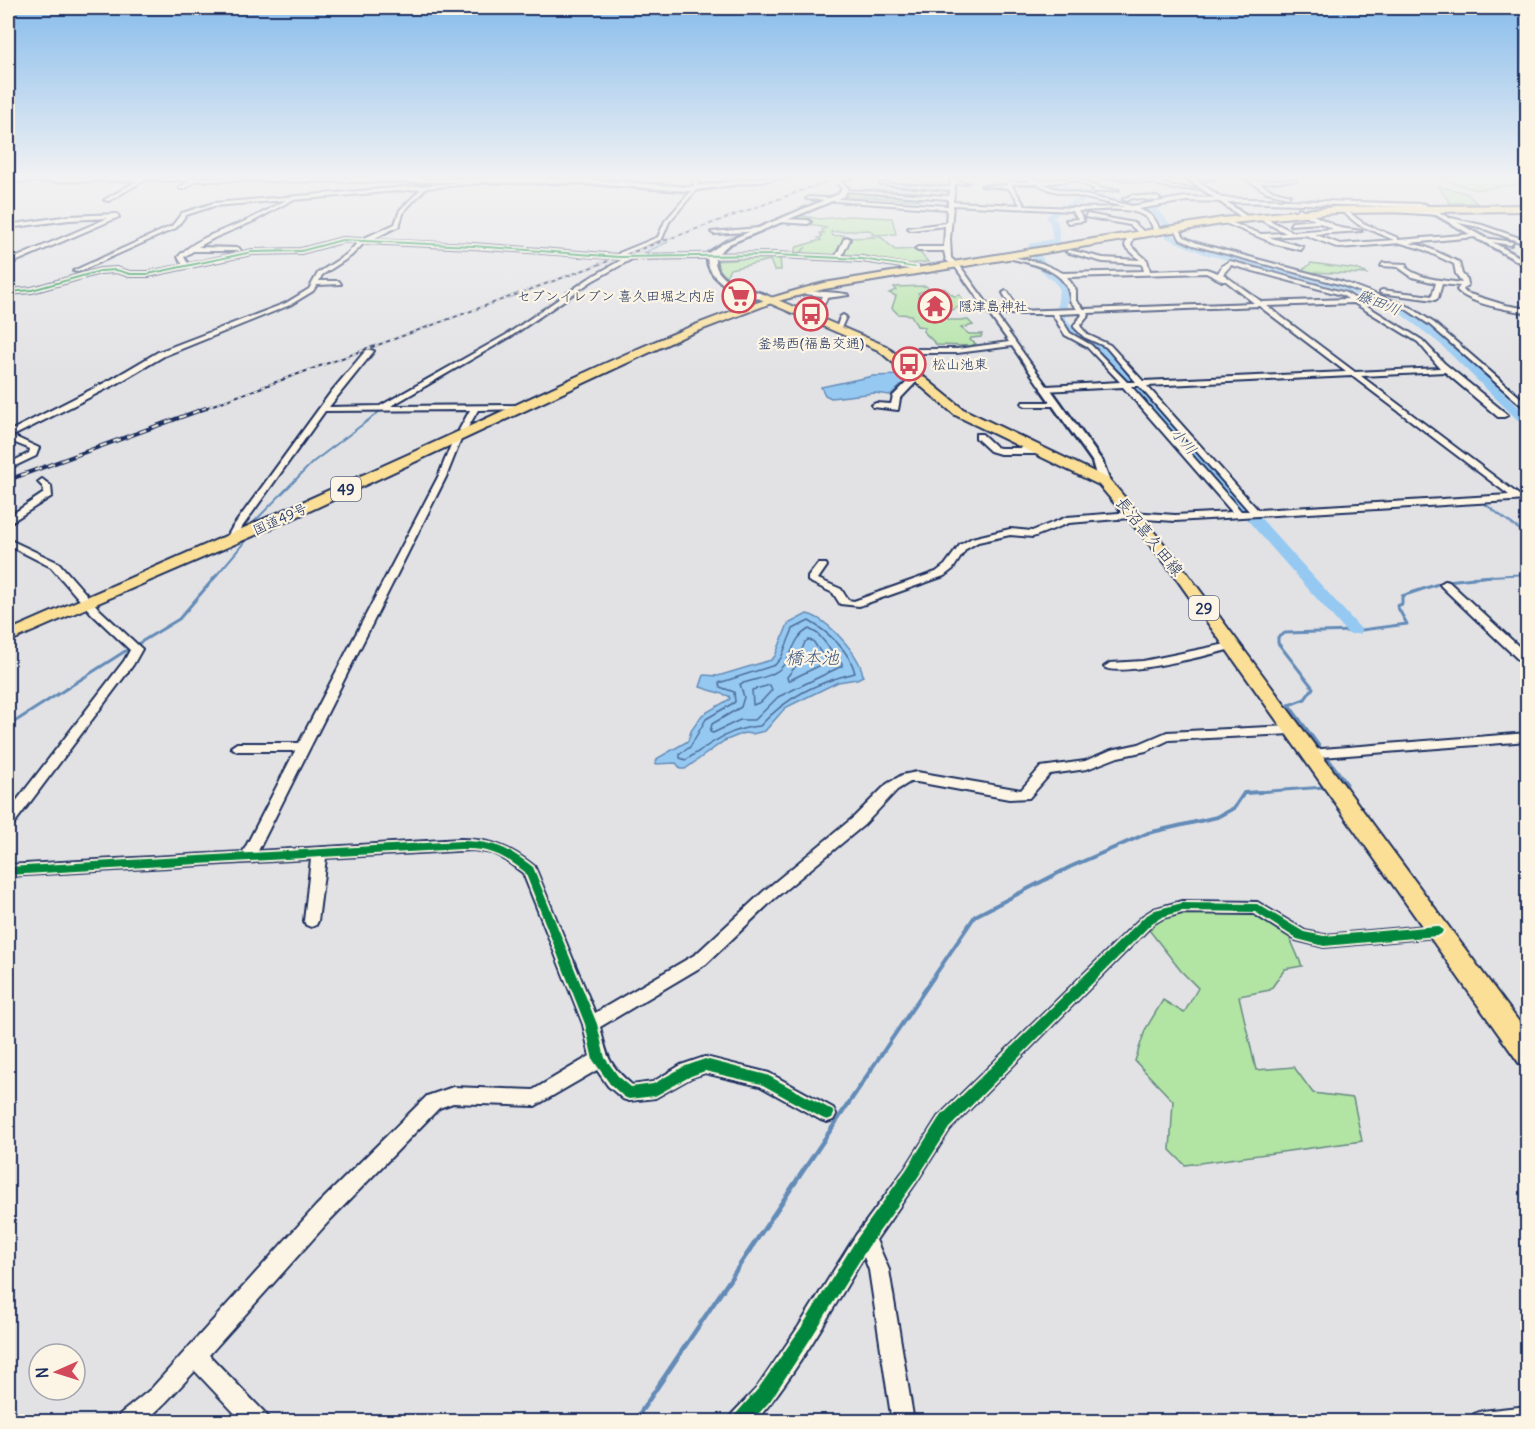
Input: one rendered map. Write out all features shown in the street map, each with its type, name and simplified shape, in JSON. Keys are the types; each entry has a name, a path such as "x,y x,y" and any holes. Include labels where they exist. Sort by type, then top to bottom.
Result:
{"highway":[{"name":"国道49号","path":"767,298 827,292 952,263 1075,244"},
{"name":"国道49号","path":"8,637 229,542 681,334 767,298 818,284 915,267 1005,256 1078,244"}],"main road":[{"name":"長沼喜久田線","path":"767,298 807,315 841,323 882,348 966,416 1104,482 1171,561 1527,1055"}],"street":[{"path":"8,263 53,244"},
{"path":"8,292 64,275 138,244"},
{"path":"187,267 182,256 201,244"},
{"path":"193,249 252,252 301,251 327,244"},
{"path":"8,436 115,381 161,354 288,304 311,290 322,272 349,255 359,244"},
{"path":"408,244 473,246 614,257 692,253 770,254 838,258 915,267"},
{"path":"614,257 646,244"},
{"path":"726,244 711,255 709,265 713,273 728,283 767,298"},
{"path":"838,258 845,244"},
{"path":"948,244 947,257 1046,388 1097,461 1104,482"},
{"path":"1130,244 1128,246 1145,261"},
{"path":"1194,244 1373,293 1425,318 1527,409"},
{"path":"1285,244 1301,249"},
{"path":"1337,244 1355,247 1376,244"},
{"path":"1347,244 1355,247"},
{"path":"1411,244 1457,263 1459,274 1464,279 1464,285 1460,290 1464,294 1504,307 1527,311"},
{"path":"1488,244 1527,265"},
{"path":"918,249 948,249"},
{"path":"8,292 32,290 103,271 143,275 252,252"},
{"path":"1069,252 1113,261 1145,262 1147,272"},
{"path":"1005,256 1020,259 1063,275 1210,272 1229,284 1234,284"},
{"path":"382,408 508,336 590,280 630,257"},
{"path":"1504,415 1501,415 1447,370 1420,342 1344,294 1307,282 1230,263 1224,267 1221,274 1523,497"},
{"path":"1383,266 1403,265 1412,275 1464,285"},
{"path":"1063,275 1074,289 1073,301 1086,315 1076,326 1086,336 1108,346 1255,512"},
{"path":"1373,293 1387,292 1434,298 1439,282"},
{"path":"315,283 339,283"},
{"path":"807,315 827,292 846,295"},
{"path":"1006,293 1014,307 1012,312"},
{"path":"990,312 1083,311 1355,301"},
{"path":"1058,311 1067,334 1089,346 1126,384 1238,513"},
{"path":"930,341 939,353"},
{"path":"902,363 906,362 906,357 910,352 939,353 1013,344"},
{"path":"229,542 235,530 324,409 370,351"},
{"path":"1046,388 1447,370"},
{"path":"876,405 895,407 899,394 917,377"},
{"path":"1026,404 1057,404"},
{"path":"247,858 476,406"},
{"path":"324,409 522,407"},
{"path":"8,436 35,448 33,454 12,464"},
{"path":"980,436 993,449 1000,451 1040,451"},
{"path":"8,521 49,494 47,486 42,482"},
{"path":"822,566 813,577 813,581 833,589 848,604 855,604 940,574 949,567 963,547 975,540 1010,532 1033,534 1071,519 1133,515 1175,518 1523,497"},
{"path":"8,542 55,565 88,603 136,649 8,821"},
{"path":"1445,584 1527,662"},
{"path":"1110,667 1143,665 1231,646"},
{"path":"591,1024 701,959 769,895 859,821 892,787 907,778 917,777 1024,795 1046,770 1087,765 1114,753 1142,747 1167,736 1291,729"},
{"path":"1309,754 1527,737"},
{"path":"237,747 304,747"},
{"path":"8,871 468,845 496,847 509,853 529,870 591,1024 599,1060 614,1080 629,1093 656,1090 687,1071 705,1065 763,1079 827,1114"},
{"path":"311,921 319,854"},
{"path":"740,1422 764,1395 863,1242 944,1123 1148,920 1159,913 1182,907 1257,908 1300,936 1324,941 1437,931"},
{"path":"128,1422 158,1396 323,1213 433,1102 453,1095 535,1098 599,1060"},
{"path":"863,1242 871,1249 879,1270 903,1422"},
{"path":"194,1355 258,1422"},
{"path":"1482,1422 1527,1417"}],"green space":[{"path":"808,244 888,244 895,250 917,249 928,262 908,264 800,254 806,247 799,254 793,254 797,247"},
{"path":"742,256 780,256 781,270 774,270 770,260 730,269 726,276 716,270 714,261 735,260"},
{"path":"1311,263 1356,269 1368,274 1304,272 1281,266 1301,270"},
{"path":"926,286 929,289 918,293 920,295 918,297 925,302 926,309 936,310 944,307 944,303 948,300 933,292 944,288 954,296 960,295 965,304 944,314 949,320 968,320 973,325 961,328 969,334 982,334 981,337 971,338 970,340 976,344 970,346 937,345 923,331 925,327 917,326 911,315 898,314 892,308 896,296 889,293 896,290 894,287"},
{"path":"1215,907 1257,914 1289,936 1302,966 1285,969 1270,990 1239,996 1256,1070 1294,1067 1313,1093 1353,1098 1362,1141 1185,1165 1170,1150 1173,1101 1135,1061 1145,1030 1163,1000 1184,1013 1198,988 1181,971 1146,926 1167,914"}],"water":[{"path":"902,375 908,381 890,395 875,393 831,398 825,395 821,387 873,376"},
{"name":"橋本池","path":"807,614 824,623 842,639 856,658 863,676 838,682 785,708 765,731 744,733 724,741 685,769 681,769 676,763 655,764 658,758 688,741 691,731 702,715 730,699 729,696 700,687 704,675 718,676 771,660 775,656 788,624"}],"waterway":[{"path":"637,256 664,244"},
{"name":"小川","path":"1032,246 1042,244"},
{"name":"藤田川","path":"1187,244 1207,252 1341,286 1400,309 1443,341 1528,423"},
{"name":"小川","path":"1035,253 1041,266 1064,288 1060,318 1074,334 1103,350 1354,631"},
{"path":"482,353 509,338 565,299"},
{"path":"249,527 313,462 383,409"},
{"path":"1481,501 1528,536"},
{"path":"215,577 249,537"},
{"path":"1473,577 1528,574"},
{"path":"136,645 179,619 216,576"},
{"path":"1341,785 1347,784 1289,705 1305,699 1313,688 1278,643 1278,637 1285,633 1354,631 1407,624 1397,606 1402,604 1402,596 1447,581 1492,576"},
{"path":"8,726 130,648"},
{"path":"1244,793 1325,787"},
{"path":"1244,793 1261,792"},
{"path":"870,1071 975,916 1070,867 1148,833 1217,817 1234,808 1244,793"},
{"path":"634,1422 871,1070"}],"railway":[{"path":"202,409 656,244"},
{"path":"8,480 206,408"}],"cycle path":[{"path":"8,292 32,290 100,271 116,270 130,274 148,274 252,252 301,251 328,244"},
{"path":"422,244 619,257 777,255 862,259 915,267"},
{"path":"8,871 461,845 495,848 517,860 529,870 591,1024 599,1060 614,1080 629,1093 655,1090 687,1071 705,1065 763,1079 827,1114"},
{"path":"740,1422 764,1395 863,1242 911,1175 944,1123 1148,920 1159,913 1182,907 1257,908 1301,936 1324,941 1437,931"}],"place":[{"name":"セブンイレブン 喜久田堀之内店","path":"739,296"},
{"name":"隠津島神社","path":"935,306"},
{"name":"釜場西(福島交通)","path":"811,314"},
{"name":"松山池東","path":"909,364"}]}
